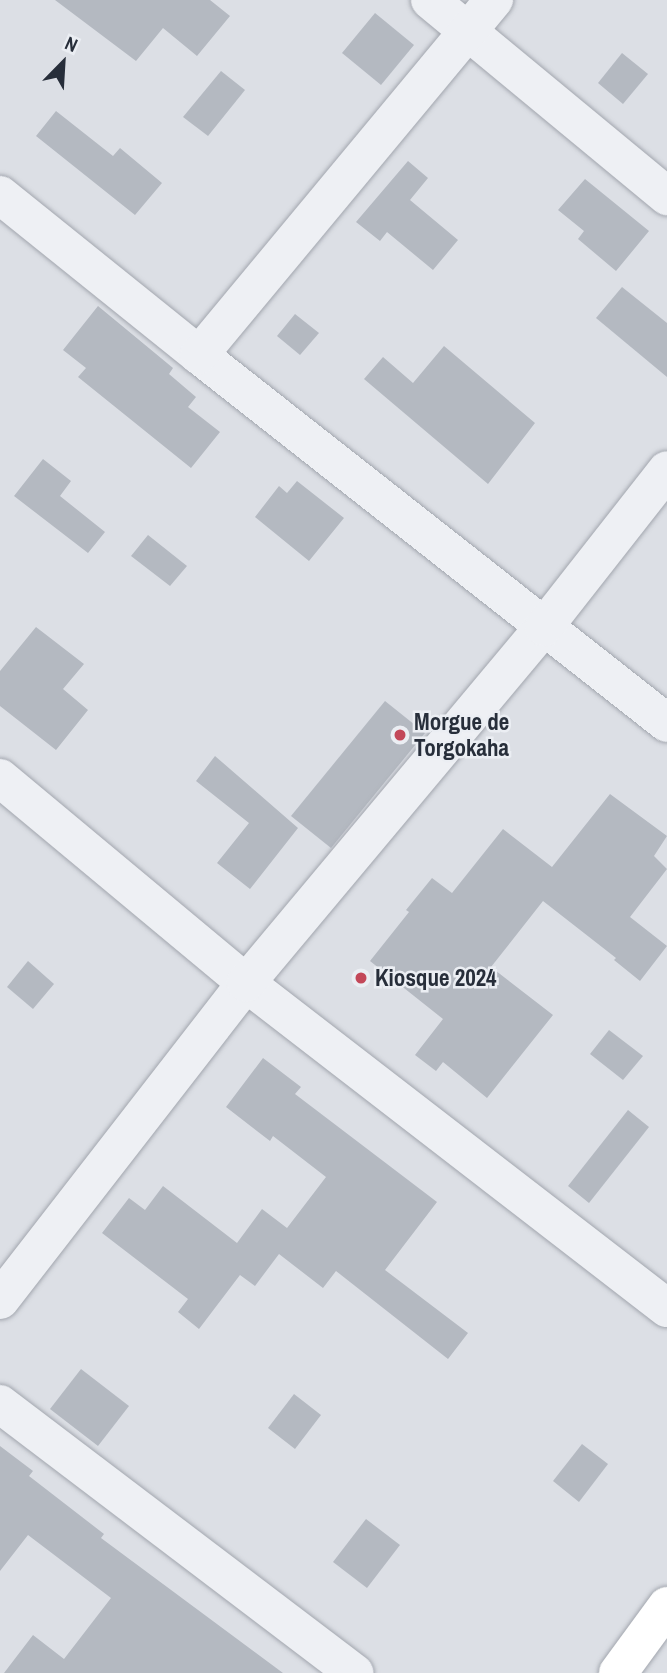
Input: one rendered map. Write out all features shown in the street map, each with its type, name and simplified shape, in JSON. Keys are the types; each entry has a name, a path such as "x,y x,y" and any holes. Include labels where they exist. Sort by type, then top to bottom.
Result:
{"main road":[{"path":"618,1673 667,1606"}],"street":[{"path":"430,0 667,196"},
{"path":"199,355 494,0"},
{"path":"0,195 667,723"},
{"path":"0,1300 246,984 544,627 667,470"},
{"path":"0,779 246,984 667,1308"},
{"path":"0,1404 354,1673"}],"building":[{"path":"55,0 210,0 230,16 197,56 163,28 136,61"},
{"path":"375,13 414,45 381,85 342,53"},
{"path":"622,53 648,74 623,104 598,83"},
{"path":"221,71 245,90 208,136 183,117"},
{"path":"56,111 113,156 120,148 162,183 135,215 36,136"},
{"path":"408,161 428,178 410,200 458,240 433,270 387,232 380,241 356,222"},
{"path":"585,179 649,231 616,271 578,239 584,231 558,210"},
{"path":"622,287 667,323 667,377 596,318"},
{"path":"98,306 173,368 169,374 196,397 188,407 220,432 191,468 78,377 86,368 63,350"},
{"path":"295,314 319,333 300,355 277,336"},
{"path":"444,346 535,423 488,484 364,379 383,357 413,383"},
{"path":"43,459 71,481 60,496 105,532 88,553 14,496"},
{"path":"297,481 344,518 309,561 255,517 279,486 287,493"},
{"path":"148,535 187,566 170,586 131,556"},
{"path":"36,627 84,664 63,689 88,710 56,750 0,706 0,671"},
{"path":"385,701 425,733 331,848 291,816"},
{"path":"215,756 298,828 250,889 217,863 249,823 196,781"},
{"path":"610,794 667,836 654,856 667,869 630,917 667,946 640,981 614,960 616,958 543,901 491,967 553,1015 487,1098 443,1062 436,1071 415,1055 443,1019 370,961 432,878 452,893 503,829 552,867"},
{"path":"28,961 54,984 33,1009 7,987"},
{"path":"609,1030 643,1056 623,1080 590,1054"},
{"path":"263,1058 301,1087 295,1094 437,1202 385,1270 468,1333 448,1359 336,1271 323,1288 279,1254 255,1286 240,1275 199,1329 178,1312 188,1299 102,1233 129,1198 145,1210 163,1186 237,1243 262,1209 287,1228 326,1177 273,1136 270,1141 226,1107"},
{"path":"628,1110 649,1127 589,1203 568,1186"},
{"path":"81,1369 129,1406 98,1446 50,1409"},
{"path":"294,1394 321,1415 295,1449 268,1428"},
{"path":"582,1444 608,1464 579,1502 553,1481"},
{"path":"0,1446 33,1471 29,1476 104,1534 101,1538 283,1673 4,1673 33,1635 64,1659 111,1598 28,1535 0,1571"},
{"path":"366,1519 400,1545 367,1588 333,1562"}],"place":[{"name":"Morgue de Torgokaha","path":"400,735"},
{"name":"Kiosque 2024","path":"361,978"}]}
